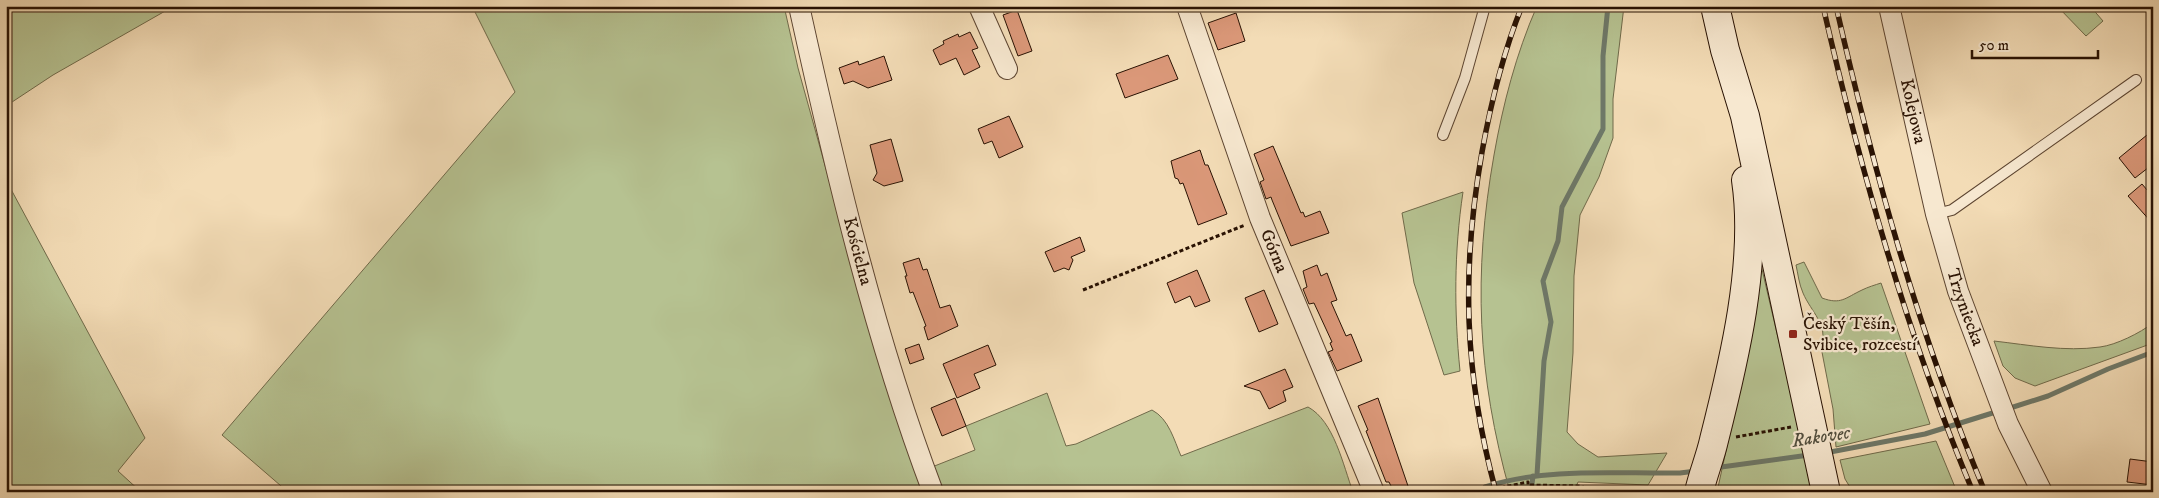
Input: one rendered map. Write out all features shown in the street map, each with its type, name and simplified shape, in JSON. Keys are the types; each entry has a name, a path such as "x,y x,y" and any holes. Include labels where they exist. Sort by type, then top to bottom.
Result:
{"main road":[{"path":"1715,6 1725,50 1747,126 1794,334 1825,486"},
{"path":"1700,489 1713,446 1739,336 1746,281 1748,236 1747,190 1725,50"}],"street":[{"name":"Kościelna","path":"799,6 828,137 867,283 894,376 933,492"},
{"path":"979,6 1007,69"},
{"name":"Górna","path":"1187,6 1260,218 1374,492"},
{"name":"Kolejowa","path":"1888,6 1936,214"},
{"name":"Trzyniecka","path":"1936,214 1958,291 1998,399 2008,424 2042,492"}],"lane":[{"path":"1443,135 1464,78 1485,6"},
{"path":"1936,214 1952,210 2136,80"}],"path":[{"path":"1083,290 1260,218"},
{"path":"1713,446 1812,428"},
{"path":"1496,492 1504,487 1528,482 1528,485 1582,486 1585,492"}],"green space":[{"path":"6,6 174,6 53,75 6,106"},
{"path":"472,6 784,6 798,68 879,360 924,492 288,492 222,435 515,92"},
{"path":"1537,6 1624,6 1613,99 1613,138 1599,177 1580,215 1574,276 1573,353 1567,432 1578,444 1598,457 1667,453 1648,485 1578,482 1574,492 1510,492 1499,449 1485,365 1481,283 1483,241 1487,199 1502,117 1511,79"},
{"path":"2057,6 2090,6 2103,21 2086,36"},
{"path":"6,180 145,438 118,471 141,492 6,492"},
{"path":"1463,192 1456,282 1460,371 1444,375 1414,283 1402,213"},
{"path":"1804,262 1822,298 1828,300 1843,300 1881,283 1930,424 1836,447 1833,409 1821,347 1823,332 1818,319 1806,300 1796,265"},
{"path":"1761,265 1812,492 1717,492 1756,313"},
{"path":"2153,323 2153,343 2035,386 2015,378 2003,366 1994,341 2074,349 2100,347 2128,338"},
{"path":"1047,393 1066,446 1076,444 1152,410 1167,424 1181,456 1308,407 1325,422 1331,433 1353,492 941,492 932,467 975,450 966,426"},
{"path":"1936,441 1957,492 1853,492 1845,479 1840,460"}],"building":[{"path":"1017,10 1032,51 1018,56 1003,15"},
{"path":"1236,13 1245,41 1218,50 1208,23"},
{"path":"970,32 978,48 972,50 980,67 964,75 956,58 940,65 933,50 944,44 943,41 958,34 959,37"},
{"path":"1168,55 1178,79 1125,98 1116,74"},
{"path":"884,56 892,80 868,88 853,81 844,84 839,68 858,61 859,65"},
{"path":"1009,116 1023,147 999,158 992,141 984,144 978,129"},
{"path":"2153,130 2153,164 2135,178 2119,158"},
{"path":"891,139 903,181 884,186 873,180 877,173 870,145"},
{"path":"1273,146 1301,213 1303,212 1305,217 1320,211 1329,233 1291,246 1271,197 1266,199 1260,182 1264,180 1254,154"},
{"path":"1200,150 1205,165 1208,165 1227,214 1198,225 1183,183 1180,184 1178,179 1175,178 1171,161"},
{"path":"2142,184 2153,197 2153,224 2128,196"},
{"path":"1080,237 1085,251 1071,257 1073,260 1069,270 1064,268 1054,272 1045,252"},
{"path":"919,258 923,270 927,269 940,308 950,305 958,326 928,340 924,327 926,326 913,292 910,293 903,263"},
{"path":"1317,265 1321,276 1327,273 1337,300 1331,302 1346,336 1351,334 1362,361 1337,371 1328,352 1333,350 1330,343 1332,342 1314,303 1309,304 1303,289 1307,287 1303,271"},
{"path":"1197,270 1210,301 1195,307 1190,296 1175,303 1167,283"},
{"path":"1264,290 1278,324 1259,332 1245,298"},
{"path":"919,344 924,359 910,364 905,349"},
{"path":"988,345 996,365 974,374 980,388 957,398 943,364"},
{"path":"1285,369 1293,387 1283,391 1286,401 1269,409 1260,391 1244,386"},
{"path":"955,398 966,426 942,436 931,408"},
{"path":"1378,398 1408,486 1394,492 1389,482 1386,482 1358,406"},
{"path":"2130,459 2153,462 2153,485 2127,482"}],"waterway":[{"path":"1537,475 1544,361 1551,322 1543,281 1558,241 1562,207 1603,129 1603,56 1608,6"},
{"name":"Rakovec","path":"2007,409 2048,396 2108,369 2153,352"},
{"name":"Rakovec","path":"1825,453 1925,434 1999,411"},
{"name":"Rakovec","path":"1714,468 1809,455"},
{"name":"Rakovec","path":"1483,492 1485,487 1509,481 1557,474 1680,473 1696,471"},
{"path":"1531,492 1533,476"}],"railway":[{"path":"1496,492 1477,406 1472,364 1469,322 1471,239 1475,196 1489,115 1503,60 1522,6"},
{"path":"1823,6 1853,130 1887,252 1927,373 1973,492"},
{"path":"1836,6 1866,130 1900,252 1939,373 1985,492"}],"place":[{"name":"Český Těšín, Svibice, rozcestí","path":"1793,334"}]}
